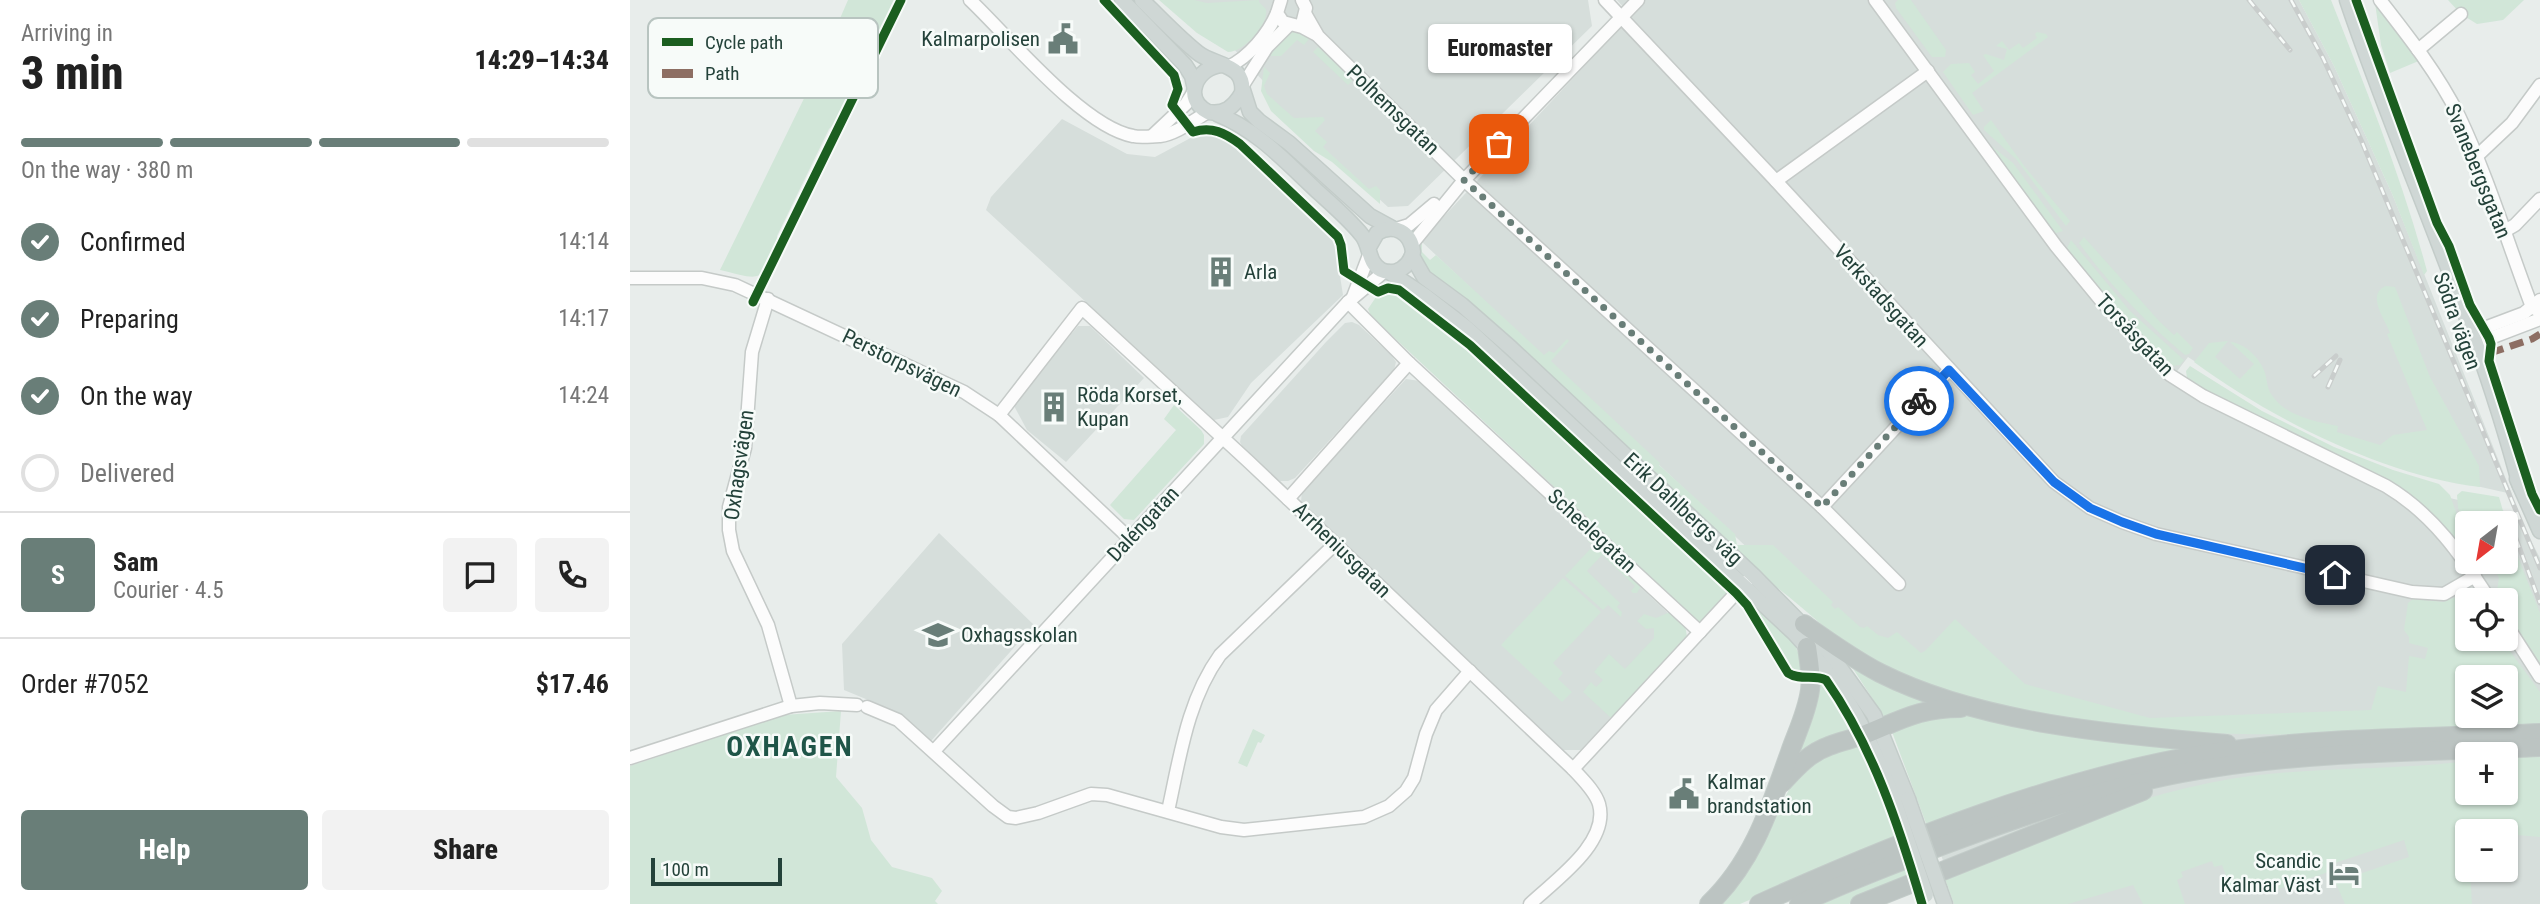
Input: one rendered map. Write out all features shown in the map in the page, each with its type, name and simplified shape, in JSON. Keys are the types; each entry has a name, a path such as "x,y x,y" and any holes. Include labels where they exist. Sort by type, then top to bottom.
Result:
{"highway":[{"path":"1804,624 1880,672 1920,690 1978,708 2026,719 2120,733 2262,747"},
{"path":"1709,904 1746,858 1778,789 1808,702 1810,678 1807,647"},
{"path":"1778,789 1798,766 1818,750 1874,731 1926,709 1978,708"},
{"path":"1759,904 1912,840 2121,771 2262,747 2540,733"},
{"path":"1799,904 1919,854 2058,805 2148,780 2213,767 2296,758 2540,747"},
{"path":"1860,904 2082,815 2213,767"}],"main road":[{"name":"Erik Dahlbergs väg","path":"1122,0 1185,65 1192,76 1199,106 1242,125 1268,145 1357,230 1375,265 1424,295 1476,336 1748,580 1804,624 1848,676 1874,715 1874,731"},
{"name":"Erik Dahlbergs väg","path":"1142,0 1197,52 1238,74 1250,112 1259,121 1289,143 1370,216 1404,233 1424,277 1462,305 1511,348 1748,580 1807,647 1874,731 1902,801"},
{"name":"Södra vägen","path":"2341,0 2369,66"},
{"name":"Södra vägen","path":"2347,0 2469,340 2508,438 2520,486 2540,531"},
{"path":"1194,89 1204,72 1213,66 1225,66"},
{"path":"1213,113 1226,111 1234,104 1243,88"},
{"path":"1369,251 1377,233 1394,229"},
{"path":"1387,272 1403,268 1412,250"},
{"path":"1902,801 1928,900"},
{"path":"1902,801 1945,904"}],"street":[{"path":"970,0 1084,111 1130,135 1166,135 1213,113"},
{"name":"Polhemsgatan","path":"1302,0 1311,28 1318,37 1464,180 1822,507 1899,584"},
{"name":"Verkstadsgatan","path":"1605,0 2054,482 2090,508 2156,534 2412,592 2444,594 2475,576"},
{"path":"1394,229 1409,225 1464,180 1638,0"},
{"name":"Torsåsgatan","path":"1875,0 2056,246 2102,303 2170,375 2203,396 2407,498 2449,539 2482,588"},
{"name":"Svanebergsgatan","path":"2380,0 2418,50 2458,114 2503,232 2537,307"},
{"path":"1225,66 1240,59 1265,35 1276,5"},
{"name":"Polhemsgatan","path":"1276,5 1283,22 1302,27 1318,37"},
{"path":"2418,50 2461,14"},
{"path":"1243,88 1267,47 1306,15"},
{"path":"1776,181 1928,71"},
{"path":"2476,158 2512,123 2540,85"},
{"path":"1152,136 1186,104 1194,89"},
{"path":"1412,250 1464,180"},
{"path":"2503,232 2515,225 2540,199"},
{"name":"Daléngatan","path":"1350,300 1369,251"},
{"name":"Daléngatan","path":"934,751 1350,300 1387,272"},
{"name":"Perstorpsvägen","path":"630,278 702,278 735,285 964,392 999,415 1130,539"},
{"name":"Oxhagsvägen","path":"768,299 752,352 745,449 729,507 729,530 733,551 772,636 790,706"},
{"name":"Scheelegatan","path":"1350,300 1409,363 1700,632"},
{"path":"2469,340 2537,307"},
{"name":"Arrheniusgatan","path":"999,415 1082,308 1288,499 1589,787 1599,806 1598,829 1585,853 1530,904"},
{"path":"2469,340 2540,319"},
{"path":"1288,499 1409,363"},
{"path":"1822,507 1949,370"},
{"path":"1168,811 1193,702 1205,676 1220,655 1335,544"},
{"path":"1573,769 1748,580"},
{"path":"2518,643 2540,677"},
{"path":"630,758 790,706 820,703 862,706 898,720 1008,817 1038,813 1091,794 1123,798 1221,827 1244,830 1340,821 1376,813 1406,791 1436,710 1470,671"}],"shaded area":[{"path":"1165,0 1588,0 1592,26 1408,206 1388,207 1264,94 1264,82 1233,48"},
{"path":"1617,0 2299,0 2334,66 2393,196 2512,494 2432,476 2241,391 2188,357 2175,374 2391,484 2504,511 2455,511 2455,574 2518,574 2518,516 2540,558 2540,904 1958,904 1903,745 1839,634 1421,241 1631,16"},
{"path":"1062,119 1127,154 1155,157 1198,134 1227,138 1334,238 1343,295 1251,383 1228,417 1214,420 986,210 991,197"},
{"path":"1345,323 1359,325 1391,355 1396,362 1394,370 1295,478 1280,481 1244,450 1240,442 1241,436 1326,342"},
{"path":"1078,326 1090,326 1144,378 1066,462 1027,430 1013,404"},
{"path":"1406,379 1420,381 1684,628 1684,637 1581,750 1562,750 1301,502 1302,491"},
{"name":"Oxhagsskolan","path":"939,533 1034,625 931,741 890,709 844,690 842,644"}],"green space":[{"path":"848,0 898,0 878,41 878,18 840,18"},
{"path":"1159,0 1194,0 1207,3 1259,0 1266,9 1266,15 1260,30 1248,43 1228,52 1197,33"},
{"path":"1898,0 1911,0 1946,50 1945,57 1932,57 1896,8 1895,3"},
{"path":"2299,0 2331,0 2395,168 2427,271 2424,275 2393,196 2334,66"},
{"path":"2448,0 2524,0 2503,20 2477,24 2461,14"},
{"path":"2375,3 2421,60 2390,73 2381,45"},
{"path":"1292,32 1309,39 1304,45 1297,40 1281,56 1270,56 1279,43"},
{"path":"2037,32 2048,37 1972,93 1984,111 1973,115 1943,72 1951,64 1969,63 1975,72 1971,75 1978,84 1994,71 1983,55 2004,60 2007,49 1996,46 2002,41 2009,50 2019,43 2023,48 2037,38"},
{"path":"1318,47 1351,78 1352,81 1348,85 1313,52"},
{"path":"1264,67 1270,73 1264,86 1267,94 1294,118 1323,117 1325,120 1315,131 1327,142 1323,147 1369,189 1376,186 1380,190 1380,204 1332,162 1314,151 1271,111 1261,91"},
{"path":"804,98 850,98 840,118 829,129 777,236 779,243 764,272 752,277 720,270"},
{"path":"1991,120 2025,167 2070,221 2066,226 2016,159 1984,130"},
{"path":"1985,141 2013,163 2063,231 2053,234"},
{"path":"2084,237 2160,322 2174,335 2177,332 2193,348 2189,354 2185,355 2170,342 2115,288 2079,243"},
{"path":"1422,239 1422,252 1430,260 1436,255 1544,355 1549,351 1554,353 1567,339 1569,341 1551,361 1735,534 1737,545 1773,545 1833,602 1831,605 1835,609 1838,607 1860,627 1867,626 1878,635 1888,638 1897,632 1921,653 1955,619 2025,684 2150,718 2371,710 2378,686 2406,692 2409,656 2425,659 2428,648 2409,643 2409,637 2404,630 2408,603 2413,599 2443,602 2455,597 2455,651 2510,651 2540,692 2540,726 2518,727 2518,665 2455,665 2455,728 2494,728 2333,734 2196,732 2127,727 1991,703 1896,673 1853,649 1762,577 1431,275 1421,258"},
{"path":"2071,240 2130,311 2184,360 2180,365 2170,366 2140,336 2066,250"},
{"path":"2386,286 2395,287 2430,377 2479,466 2480,487 2406,471 2330,441 2257,404 2194,362 2209,343 2228,341 2215,357 2240,379 2254,364 2230,342 2236,343 2256,357 2266,375 2271,394 2284,408 2292,412 2338,426 2337,432 2380,445 2393,435 2427,430 2387,334 2390,333 2377,301 2380,290"},
{"path":"1386,290 1405,297 1473,350 1725,585 1727,594 1700,623 1371,316 1368,309 1376,297"},
{"path":"2190,366 2262,411 2334,447 2439,484 2450,495 2456,511 2455,541 2432,513 2391,481 2206,392 2187,378 2186,371"},
{"path":"1174,405 1201,430 1204,444 1134,520 1124,519 1110,505 1176,430 1164,419"},
{"path":"2462,491 2499,497 2503,511 2460,511 2457,495"},
{"path":"1591,539 1641,586 1637,593 1633,593 1631,591 1635,586 1602,555 1587,571 1620,603 1617,607 1622,612 1621,617 1608,605 1603,610 1565,576 1593,546 1588,541"},
{"path":"2518,557 2540,613 2540,663 2518,629 2518,588 2497,588 2497,574 2518,574"},
{"path":"1563,578 1601,612 1553,663 1563,673 1558,679 1572,692 1562,702 1501,645"},
{"path":"1754,611 1763,613 1794,642 1807,676 1789,671"},
{"path":"1670,612 1685,625 1687,637 1613,717 1610,717 1583,692 1591,682 1596,687 1603,680 1594,672 1609,654 1625,669 1654,638 1654,628 1646,629 1637,621 1644,614 1656,618"},
{"path":"1848,661 1932,701 1919,703 1885,718"},
{"path":"1816,680 1826,683 1855,730 1793,760"},
{"path":"841,711 836,777 862,808 871,840 892,867 932,878 942,891 935,901 938,904 630,904 630,766 783,715"},
{"path":"1954,713 2191,746 2101,768 1927,826 1891,729"},
{"path":"1253,729 1265,735 1261,743 1258,742 1247,767 1238,763"},
{"path":"1862,743 1897,836 1740,904 1716,904 1762,842 1796,776 1824,754"},
{"path":"2540,755 2540,837 2518,835 2518,819 2455,819 2455,882 2471,882 2472,904 2345,904 2334,879 2340,877 2342,880 2409,857 2404,840 2335,863 2337,869 2270,892 2267,883 2233,894 2222,865 2214,867 2212,861 2181,872 2183,877 2177,880 2185,904 2143,904 2133,885 2068,904 1954,904 1944,876 2141,800 2241,777 2455,762 2455,805 2518,805 2518,756"},
{"path":"1908,868 1911,877 1849,904 1822,904"}],"railway":[{"path":"2249,0 2290,50"},
{"path":"2291,0 2323,58 2362,142 2540,568"},
{"path":"2314,376 2336,356"},
{"path":"2328,387 2340,360"},
{"path":"2518,544 2540,603"}],"marked path":[{"path":"2490,353 2540,334"}],"cycle path":[{"path":"878,47 901,0"},
{"path":"1104,0 1174,75 1178,89 1172,105 1193,132 1218,132 1240,144 1338,237 1344,271 1378,292 1388,288 1399,290 1470,345 1736,593 1747,605 1788,673 1797,677 1826,680 1858,732 1871,760 1894,817 1922,904"},
{"path":"2356,0 2437,223 2449,246 2470,305 2489,338 2489,361 2532,494 2540,510"},
{"path":"753,302 853,98"}],"way so far":[{"path":"1499,144 1464,180 1822,507 1919,401"}],"place":[{"name":"Kalmarpolisen","path":"1063,39"},
{"name":"Euromaster","path":"1499,144"},
{"name":"Arla","path":"1221,272"},
{"name":"Röda Korset, Kupan","path":"1054,407"},
{"name":"Oxhagsskolan","path":"938,635"},
{"name":"Kalmar brandstation","path":"1684,794"},
{"name":"Scandic Kalmar Väst","path":"2344,873"}],"district":[{"name":"OXHAGEN","path":"790,746"}],"route":[{"path":"1919,401 1949,370 2054,482 2090,508 2156,534 2335,575"}]}
